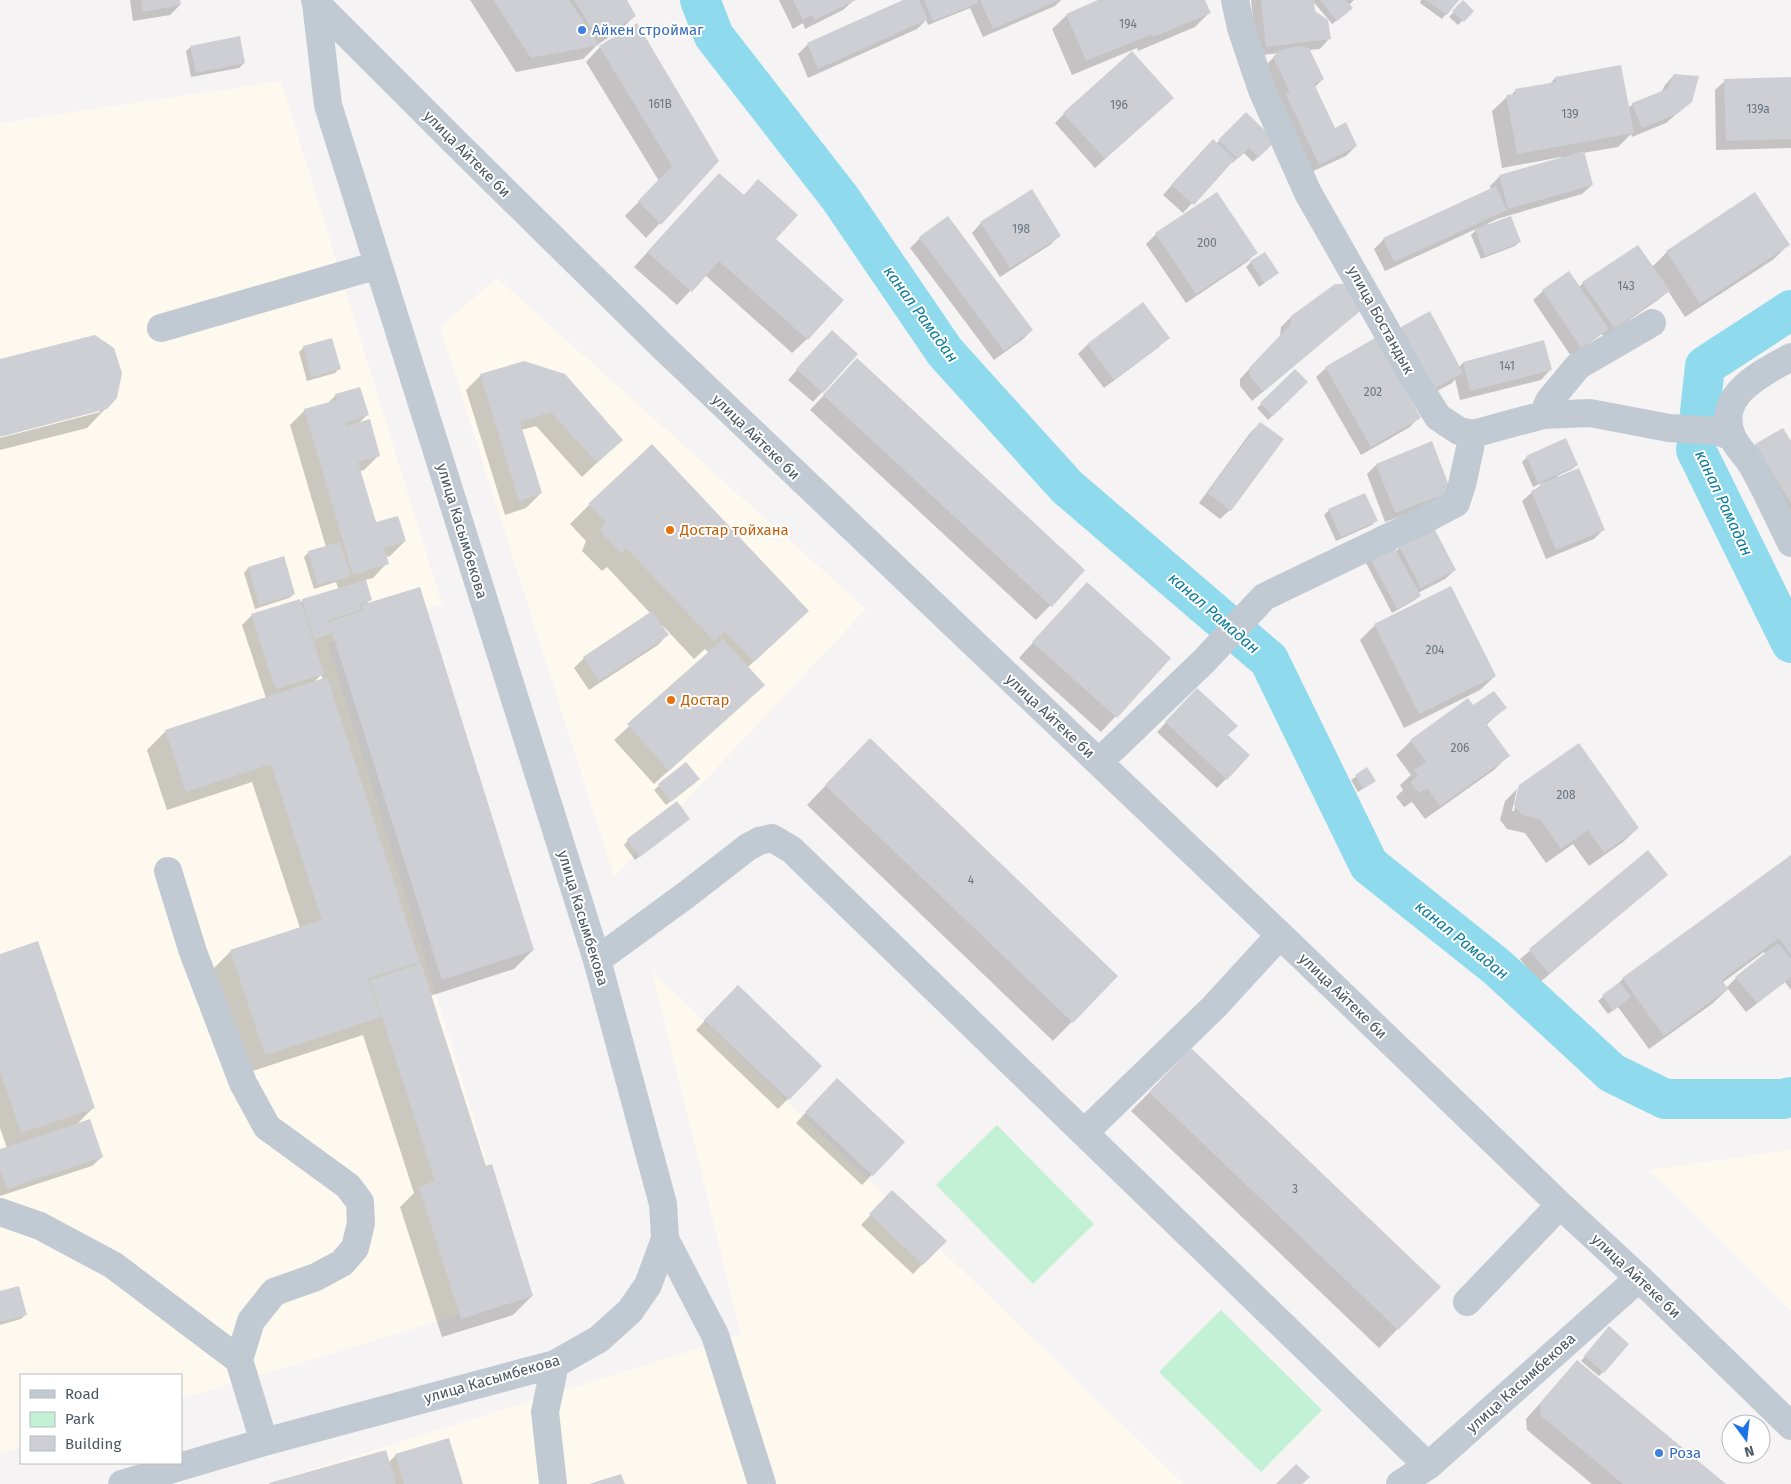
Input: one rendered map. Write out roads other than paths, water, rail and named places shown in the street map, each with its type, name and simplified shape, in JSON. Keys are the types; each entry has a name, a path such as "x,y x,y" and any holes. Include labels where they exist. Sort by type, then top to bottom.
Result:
{"street":[{"name":"улица Бостандык","path":"1235,0 1241,28 1262,90 1308,193 1438,418 1459,431 1472,434"},
{"name":"улица Касымбекова","path":"122,1484 264,1442 555,1364 599,1339 630,1311 648,1285 665,1240 662,1204 597,960 328,105 316,1"},
{"name":"улица Айтеке би","path":"316,1 459,146 656,340 1280,935 1560,1205 1639,1278 1791,1426"},
{"path":"161,328 378,265"},
{"path":"1543,415 1549,401 1578,366 1652,323"},
{"path":"1725,434 1728,417 1736,394 1757,376 1791,356"},
{"path":"1099,762 1204,661 1264,596 1456,503 1462,485 1472,434 1543,415 1590,413 1669,428 1725,434 1751,464 1791,543"},
{"path":"597,960 748,847 759,841 772,838 792,850 1428,1466"},
{"path":"168,871 196,961 243,1083 267,1127 348,1186 360,1202 362,1223 355,1248 342,1263 316,1277 274,1292 251,1321 243,1372 264,1442"},
{"path":"1084,1132 1214,1007 1280,935"},
{"path":"1466,1302 1560,1205"},
{"path":"0,1212 40,1226 113,1265 243,1372"},
{"path":"665,1240 715,1335 762,1484"},
{"name":"улица Касымбекова","path":"1400,1484 1428,1466 1639,1278"},
{"path":"553,1484 545,1412 555,1364"}],"waterway":[{"name":"канал Рамадан","path":"700,0 714,36 840,198 945,352 1067,487 1269,660 1369,865 1497,967 1612,1073 1665,1099 1783,1099 1791,1097"},
{"name":"канал Рамадан","path":"1791,310 1705,366 1696,450 1791,643"}],"place":[{"name":"Айкен строймаг","path":"582,30"},
{"name":"Достар тойхана","path":"670,530"},
{"name":"Достар","path":"671,700"},
{"name":"Роза","path":"1659,1453"}]}
